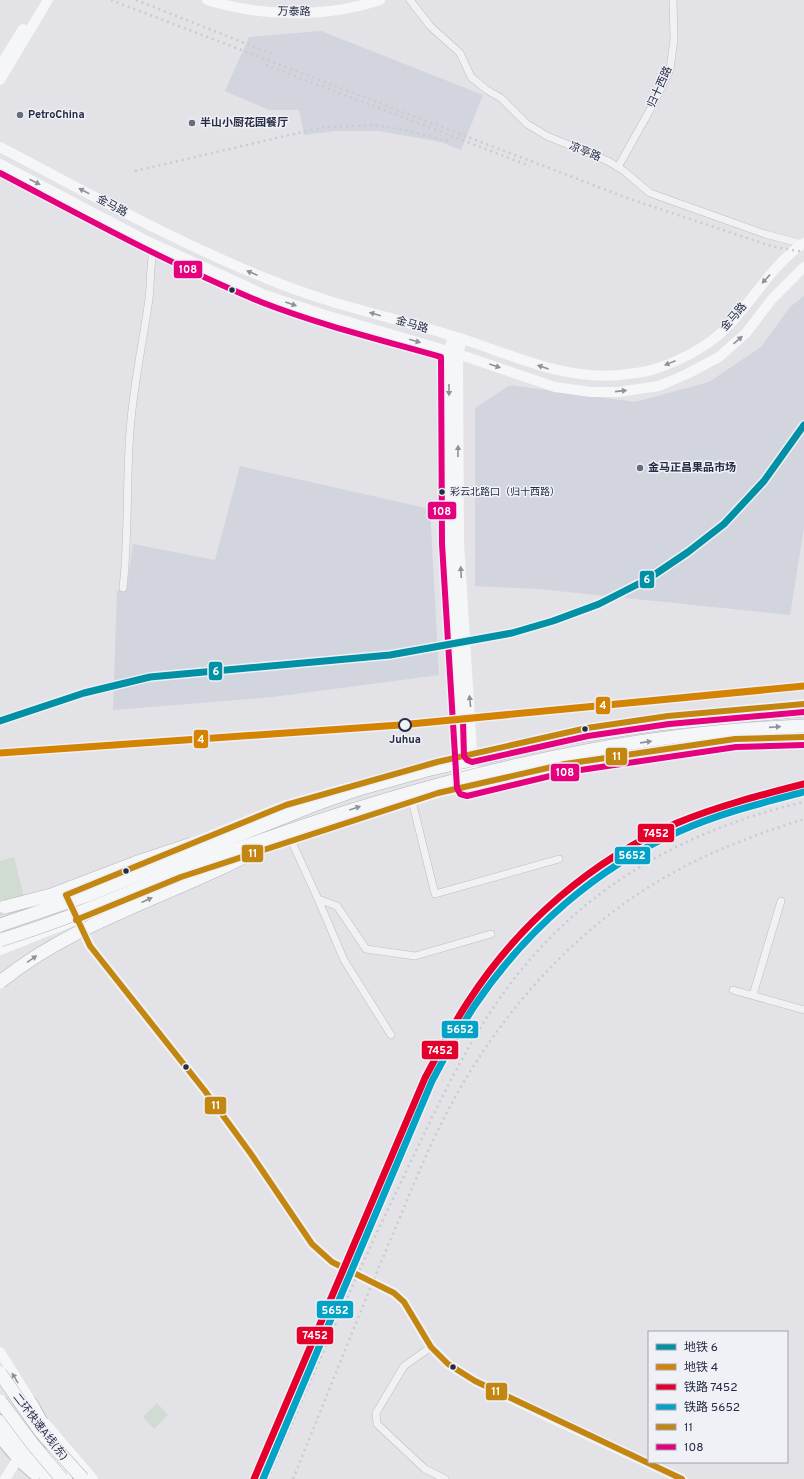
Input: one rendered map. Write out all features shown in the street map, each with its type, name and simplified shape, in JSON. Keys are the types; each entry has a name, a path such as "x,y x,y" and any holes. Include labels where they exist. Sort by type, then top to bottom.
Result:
{"highway":[{"path":"5,906 37,899 155,856 359,789 427,770 574,737 658,724 804,710"},
{"path":"0,940 61,921 222,855 364,805 439,784 534,762 609,747 724,731 804,726"},
{"path":"0,925 88,895 314,805"},
{"path":"0,982 40,953 78,932 152,898 232,864 284,835 319,821"},
{"name":"二环快速A线(东)","path":"0,1373 41,1432 83,1479"},
{"path":"0,1401 34,1446 64,1479"}],"main road":[{"path":"31,1402 45,1428 64,1479"},
{"path":"0,1421 21,1457 48,1479"},
{"path":"0,1437 43,1479"}],"street":[{"path":"0,66 40,0"},
{"path":"0,80 48,0"},
{"name":"万泰路","path":"207,0 251,10 291,13 343,9 380,0"},
{"name":"万泰路","path":"228,0 252,4 291,7 316,6 356,0"},
{"name":"凉亭路","path":"410,0 430,26 460,53 471,77 487,90 501,98 527,124 547,136 618,167 650,193 766,234 803,244"},
{"name":"归十西路","path":"618,167 655,101 670,69 674,39 673,0"},
{"name":"金马路","path":"0,148 150,226 256,274 325,300 457,338 558,372 590,376 615,376 653,370 678,360 707,344 731,323 756,290 793,250 803,244"},
{"name":"金马路","path":"0,164 154,244 266,295 322,314 453,352 555,387 591,392 618,392 660,386 719,357 746,333 772,299 804,267"},
{"path":"123,588 126,561 126,502 130,429 151,286 150,261 154,244"},
{"path":"457,338 453,352 450,544 469,786"},
{"path":"0,921 286,805 437,762 587,728 668,716 804,704"},
{"path":"0,950 158,885 290,840 412,801 565,764 735,739 804,737"},
{"path":"412,801 435,894 559,859"},
{"path":"290,840 318,899 344,960 391,1035"},
{"path":"66,895 76,920 90,946 205,1091 251,1154 312,1244 332,1262 394,1292 404,1302 431,1347 448,1364 475,1381 682,1479"},
{"path":"318,899 337,906 366,949 416,956 491,934"},
{"path":"753,995 780,901"},
{"path":"733,990 804,1010"},
{"path":"431,1347 404,1366 376,1413 377,1424 425,1468 445,1479"},
{"path":"0,1352 31,1402 57,1438 93,1479"},
{"path":"5,1479 21,1457 35,1479"}],"shaded area":[{"path":"321,31 483,95 461,150 441,142 379,131 335,131 304,135 299,110 269,110 225,91 249,37"},
{"name":"金马正昌果品市场","path":"804,296 804,528 790,615 539,589 475,586 475,408 510,385 635,402 709,382 761,347 790,307"},
{"path":"240,466 430,509 439,675 273,697 113,710 117,591 127,589 133,544 215,560"},
{"path":"14,857 27,909 0,916 0,861"},
{"path":"157,1403 168,1415 154,1429 143,1417"}],"railway":[{"path":"111,0 627,198 774,247 804,252"},
{"path":"136,0 272,54"},
{"path":"266,65 530,166"},
{"path":"135,171 324,127 369,125 396,128 449,141"},
{"path":"268,1479 384,1217 434,1114 480,1029 493,1008 523,968 555,933 590,902 628,874 669,851 712,831 757,815 804,802"},
{"path":"293,1479 433,1140 461,1087 484,1050 510,1014 539,980 570,948 604,919 640,893 678,870 724,848 756,835 804,819"}],"metro line":[{"name":"6","path":"0,721 84,693 150,677 390,655 512,633 553,621 599,604 648,579 688,552 724,524 764,481 804,425"},
{"name":"4","path":"0,753 400,725 804,686"}],"rail line":[{"name":"7452","path":"254,1479 425,1078 456,1020 488,973 510,946 559,897 587,875 646,838 677,823 708,811 804,784"},
{"name":"5652","path":"263,1479 432,1081 469,1014 495,977 540,926 592,882 620,863 649,846 710,819 804,792"}],"transit line":[{"name":"108","path":"0,173 162,257 227,288 261,302 328,325 441,357 442,544 457,788 460,794 467,796 567,772 736,747 804,745"},
{"name":"11","path":"648,1463 475,1381 448,1364 431,1347 404,1302 394,1293 332,1262 312,1244 251,1154 205,1091 90,946 66,895 286,805 437,762 587,728 668,716 804,704"},
{"name":"108","path":"463,722 464,756 467,760 472,762 588,736 669,724 804,712"},
{"name":"11","path":"76,920 181,877 438,793 565,764 735,739 804,737"},
{"name":"11","path":"648,1463 682,1479"}],"place":[{"name":"PetroChina","path":"20,115"},
{"name":"半山小厨花园餐厅","path":"192,123"},
{"name":"金马正昌果品市场","path":"640,468"},
{"name":"彩云北路口（归十西路）","path":"442,492"},
{"name":"Juhua","path":"405,725"}]}
